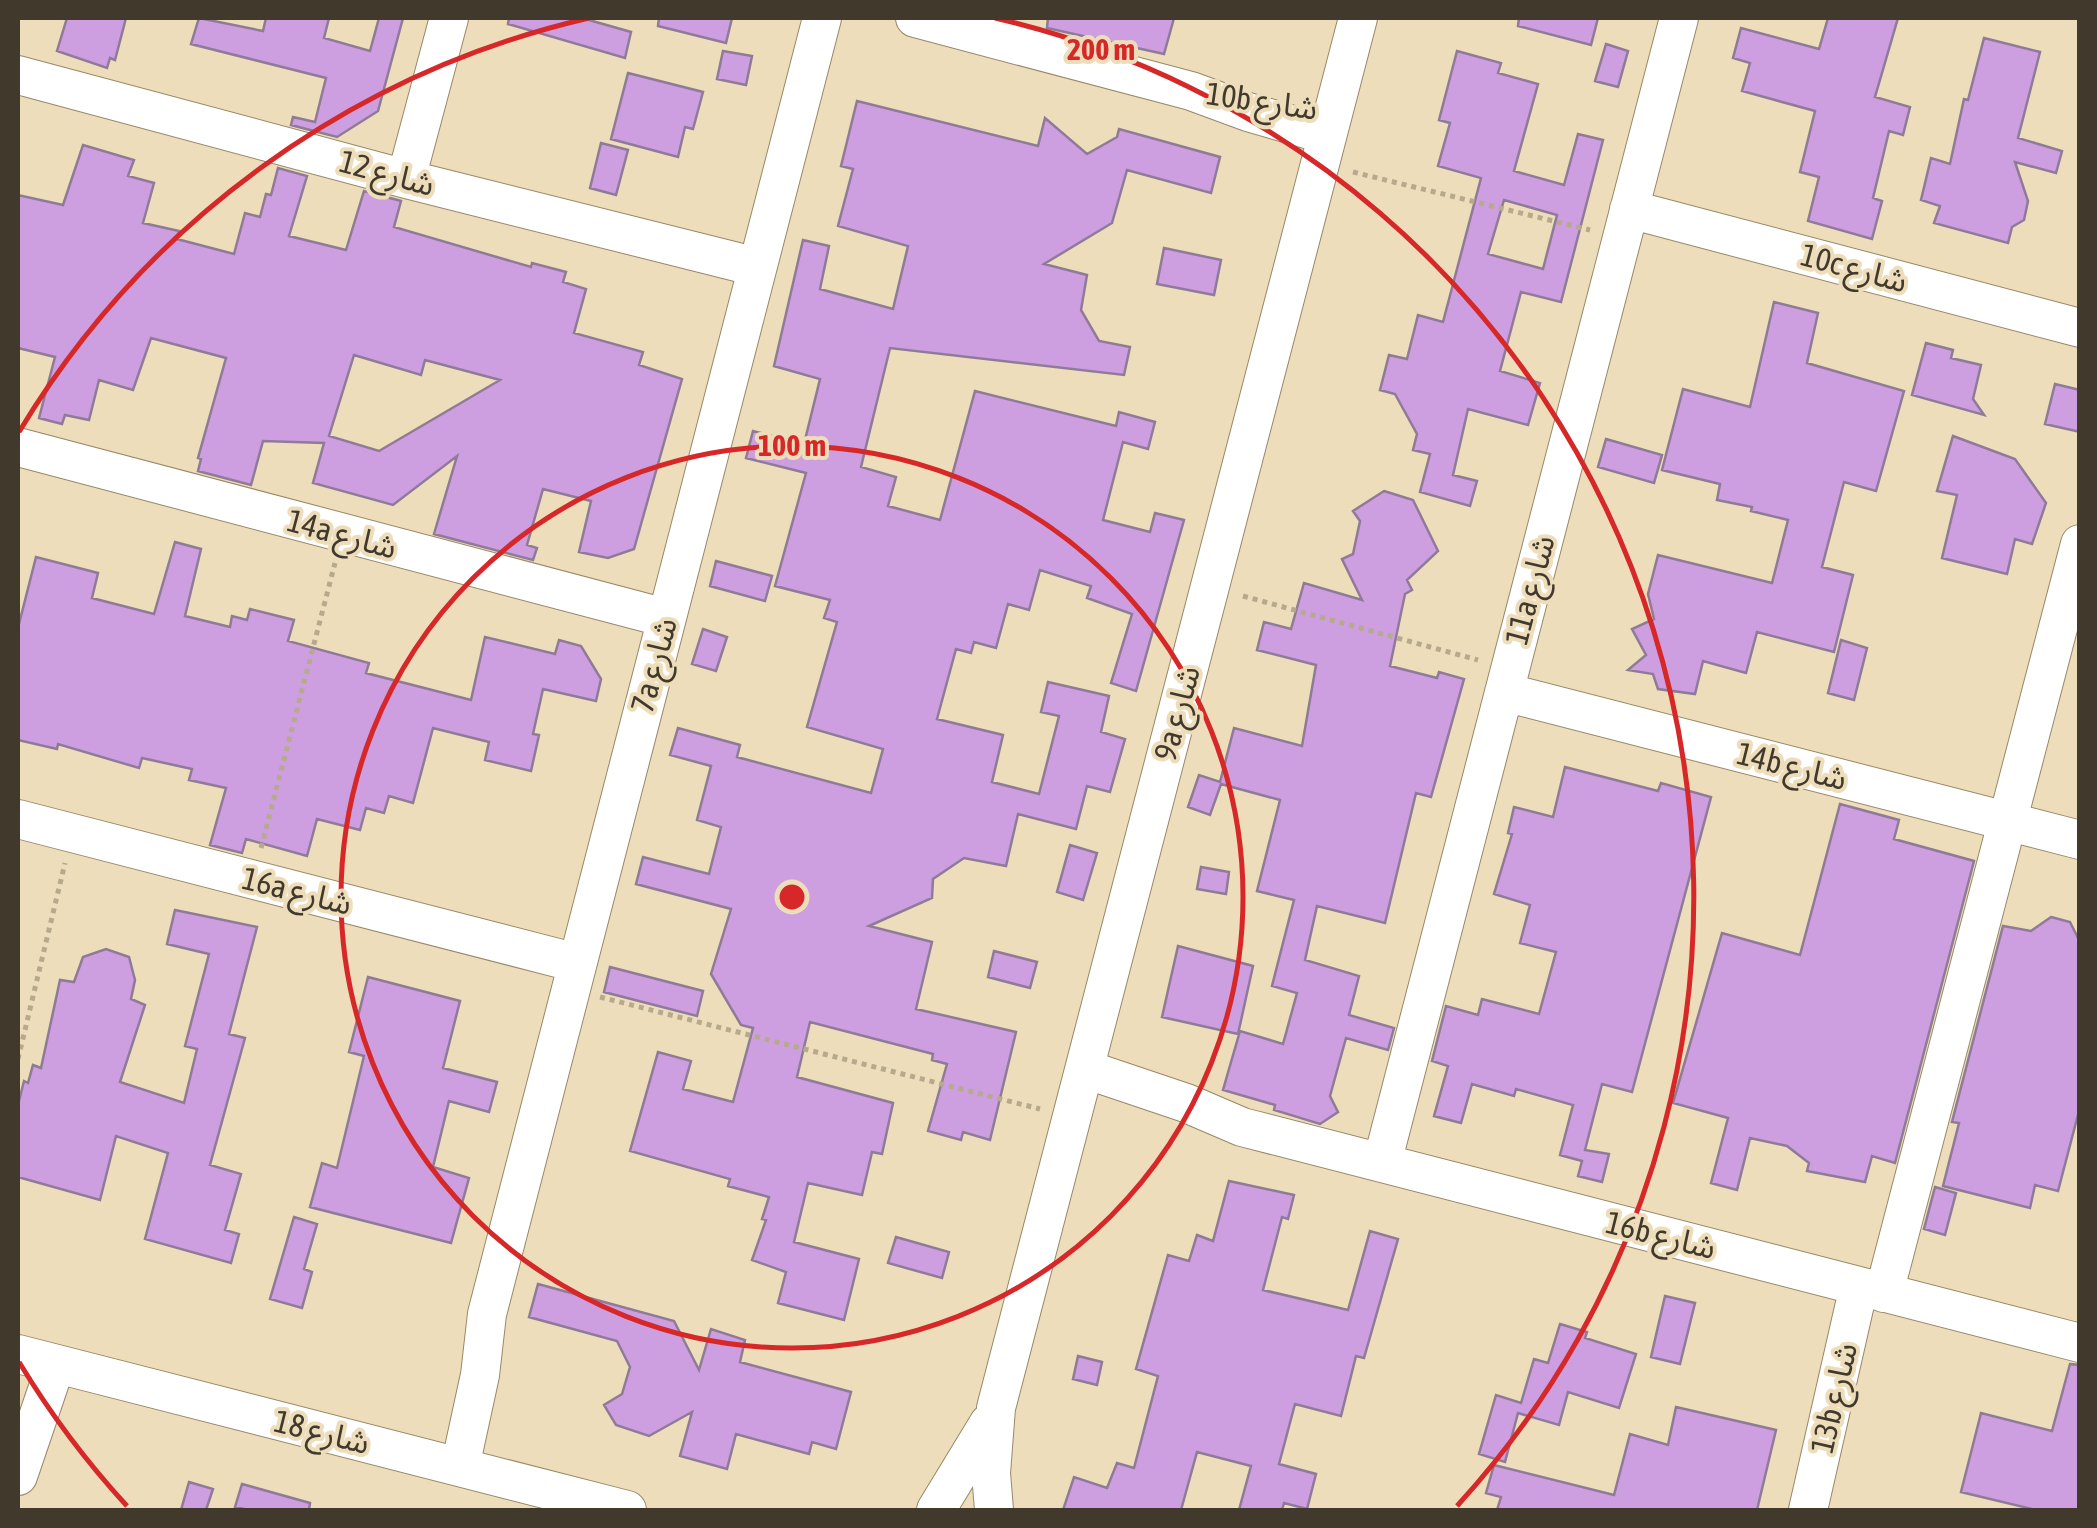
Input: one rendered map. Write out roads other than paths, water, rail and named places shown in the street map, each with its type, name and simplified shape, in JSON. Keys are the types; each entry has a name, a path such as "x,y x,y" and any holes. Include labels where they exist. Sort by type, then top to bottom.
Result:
{"street":[{"path":"406,179 449,18"},
{"name":"7a شارع","path":"447,1464 464,1370 487,1314 822,18"},
{"name":"10b شارع","path":"915,18 1191,91 1327,136"},
{"name":"9a شارع","path":"994,1510 991,1456 996,1408 1358,18"},
{"name":"11a شارع","path":"1382,1163 1679,18"},
{"name":"شارع 12","path":"18,75 406,179 758,267"},
{"name":"10c شارع","path":"1626,223 2080,328"},
{"name":"14a شارع","path":"18,447 666,618"},
{"name":"13b شارع","path":"1808,1510 2007,821 2080,544"},
{"name":"14b شارع","path":"1507,680 2080,840"},
{"name":"16a شارع","path":"18,818 253,880 573,976"},
{"name":"16b شارع","path":"1078,1094 1181,1119 1242,1126 2080,1343"},
{"path":"18,1407 34,1358"},
{"path":"18,1476 34,1358"},
{"name":"شارع 18","path":"34,1358 447,1464 522,1498 626,1510"},
{"name":"9a شارع","path":"936,1510 967,1464 996,1408"}]}
